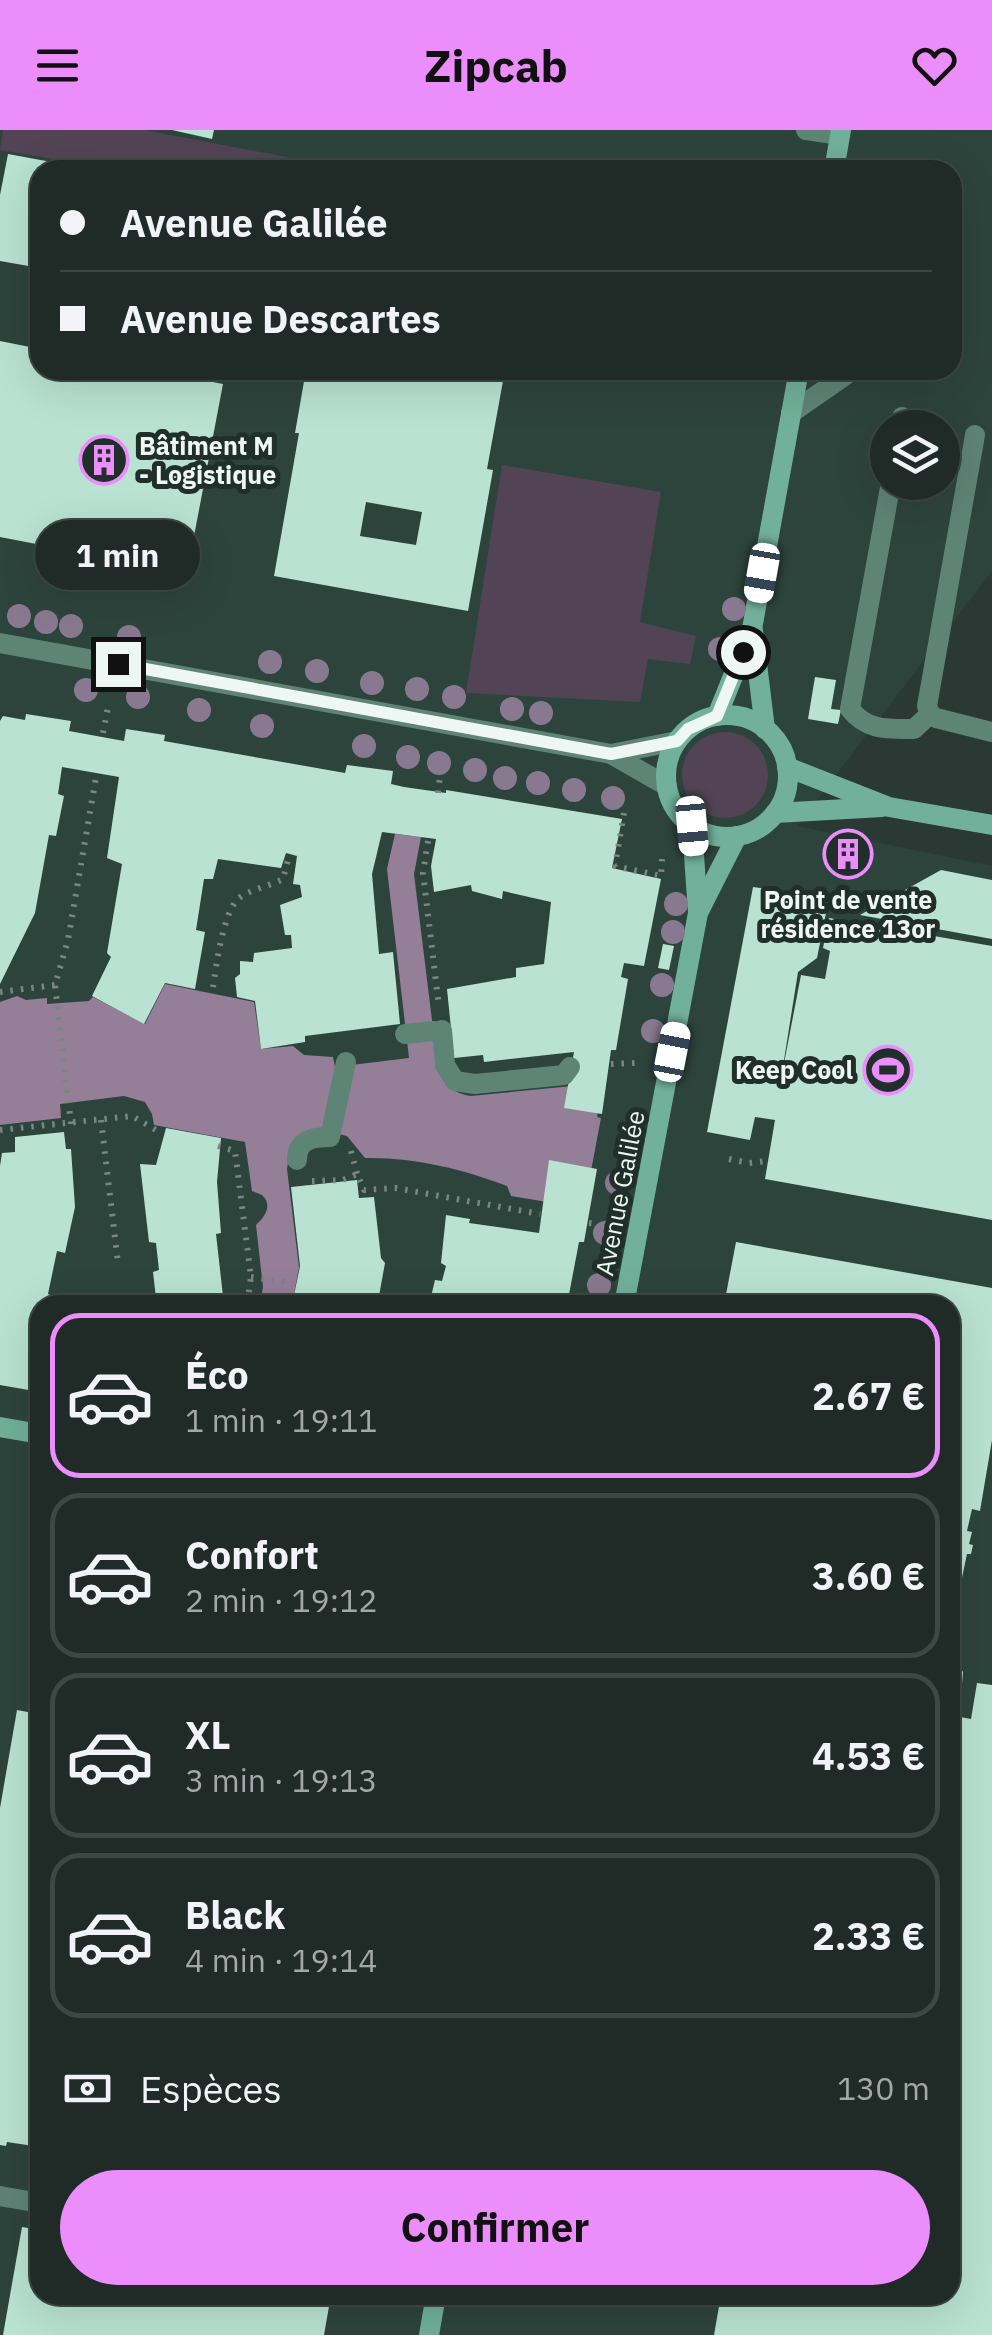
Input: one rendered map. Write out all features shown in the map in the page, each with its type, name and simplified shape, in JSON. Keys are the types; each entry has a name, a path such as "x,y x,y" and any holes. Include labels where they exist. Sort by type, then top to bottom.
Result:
{"main road":[{"path":"836,160 841,133"},
{"path":"717,716 752,629 797,380"},
{"path":"752,629 765,729"},
{"path":"717,716 750,720 765,729 776,739 787,768 783,799 775,813 752,832 738,836 706,833 692,826 671,801 666,786 670,755 677,741 688,729 717,716"},
{"path":"787,768 889,807 992,825"},
{"path":"775,813 889,807"},
{"name":"Avenue Galilée","path":"626,1295 698,913 692,826"},
{"name":"Avenue Galilée","path":"698,913 738,836"},
{"path":"0,1427 30,1432"},
{"path":"429,2335 434,2305"}],"street":[{"path":"806,130 841,133"},
{"path":"791,413 839,380"},
{"path":"930,714 927,706 975,435"},
{"path":"888,500 850,709 860,722 887,729 914,729 930,714"},
{"path":"0,643 611,754 666,786"},
{"path":"930,714 992,732"},
{"path":"611,754 677,741"},
{"path":"406,1034 438,1031 445,1064 456,1080 474,1084 564,1075 570,1067"},
{"path":"298,1160 298,1150 304,1142 330,1136 346,1062"},
{"path":"0,2196 30,2201"}],"path":[{"path":"103,732 108,706"},
{"path":"438,793 440,776"},
{"path":"72,1124 54,986 68,940 96,777"},
{"path":"624,813 615,866 661,876 662,859"},
{"path":"428,841 422,872 438,1031"},
{"path":"213,987 218,953 233,905 238,898 283,879 289,856"},
{"path":"0,992 54,986"},
{"path":"610,1064 636,1064"},
{"path":"0,1130 132,1116 161,1133"},
{"path":"101,1120 118,1263"},
{"path":"218,1146 235,1151 256,1278 250,1295"},
{"path":"730,1159 768,1161"},
{"path":"298,1160 300,1174 311,1181 343,1180 357,1174 364,1190 395,1188 540,1214"},
{"path":"588,1223 599,1224"},
{"path":"256,1278 292,1283"}],"shaded area":[{"path":"0,130 992,130 992,571 797,826 992,866 992,2335 0,2335"},
{"path":"3,130 144,130 292,158 59,160 0,150"},
{"path":"502,465 661,492 640,622 696,636 690,664 648,659 640,702 466,693"},
{"path":"725,732 742,735 756,744 765,758 765,792 756,806 742,815 725,818 708,815 694,806 685,792 682,775 685,758 694,744 708,735"},
{"path":"395,834 421,837 414,874 438,1069 454,1091 471,1096 603,1083 597,1117 601,1118 584,1208 511,1196 507,1186 437,1165 365,1158 347,1136 321,1130 290,1150 287,1169 299,1267 294,1295 262,1295 256,1225 265,1215 267,1203 262,1195 252,1191 245,1142 154,1125 145,1102 124,1096 60,1104 61,1118 0,1125 0,1002 17,996 26,1000 47,998 47,1004 89,1001 93,997 145,1024 165,984 254,1002 261,1049 293,1046 304,1055 333,1057 335,1067 409,1058 387,869"}],"building":[{"path":"172,130 214,130 212,139"},
{"path":"8,154 41,160 30,160 30,266 0,261 0,195"},
{"name":"Bâtiment M - Logistique","path":"0,341 30,347 30,380 202,380 223,384 187,573 0,537"},
{"path":"304,380 503,380 487,469 493,470 468,611 274,576 299,433 295,433","holes":["366,502 422,512 416,545 360,536"]},
{"path":"815,677 836,680 831,709 841,710 838,724 808,719"},
{"path":"26,714 71,721 69,731 124,741 126,729 165,735 164,741 345,773 347,765 393,771 391,784 404,787 446,790 622,819 612,868 661,879 644,966 624,963 621,977 628,979 616,1050 611,1050 602,1114 564,1108 574,1052 484,1062 483,1055 454,1058 447,989 516,977 516,968 544,964 551,902 503,891 502,899 472,891 471,885 434,892 431,866 436,839 382,832 372,874 379,954 393,952 400,1024 305,1036 305,1042 261,1049 255,1001 237,997 235,978 240,974 240,961 253,962 254,953 292,948 291,935 285,935 280,905 302,897 300,885 293,884 297,856 286,853 281,868 218,859 213,879 204,879 196,930 205,932 195,989 165,983 144,1024 92,996 111,957 107,953 122,864 107,858 119,777 62,767 58,794 64,796 56,836 49,835 35,913 0,984 0,721 3,716 25,720"},
{"name":"Point de vente résidence 13or","path":"829,840 872,848 868,868 825,860"},
{"path":"941,870 992,880 992,939 860,915"},
{"name":"Keep Cool","path":"753,887 829,898 817,958 798,972 781,1079 801,975 825,979 830,951 823,948 829,918 992,946 992,1220 765,1179 775,1120 755,1117 750,1140 707,1132"},
{"path":"663,944 674,946 669,970 658,968"},
{"path":"166,1128 221,1138 217,1182 221,1233 216,1234 223,1295 156,1295 153,1272 159,1270 156,1243 149,1242 140,1164 156,1165"},
{"path":"64,1132 66,1149 71,1149 75,1207 65,1253 57,1251 50,1295 30,1295 30,1390 0,1385 0,1166 2,1153 15,1152 15,1137"},
{"path":"549,1160 597,1169 584,1242 579,1242 569,1295 431,1295 435,1280 442,1281 446,1266 441,1263 446,1215 470,1219 469,1223 539,1233"},
{"path":"357,1180 359,1198 374,1197 381,1258 385,1263 379,1295 294,1295 300,1266 291,1187"},
{"path":"736,1242 992,1288 992,1440 980,1511 972,1509 967,1531 972,1532 969,1544 973,1545 971,1554 967,1554 960,1587 960,1295 726,1295"},
{"path":"977,1683 992,1685 992,2335 714,2335 719,2305 960,2305 960,1717 971,1719"},
{"path":"17,1710 30,1712 30,2145 7,2142 6,2146 0,2145 0,1808"},
{"path":"22,2227 30,2228 30,2305 329,2305 324,2335 3,2335"}],"place":[{"name":"Bâtiment M - Logistique","path":"104,460"},
{"name":"Point de vente résidence 13or","path":"848,854"},
{"name":"Keep Cool","path":"888,1070"}],"route":[{"path":"118,664 611,754 677,741 688,729 717,716 743,652"}]}
